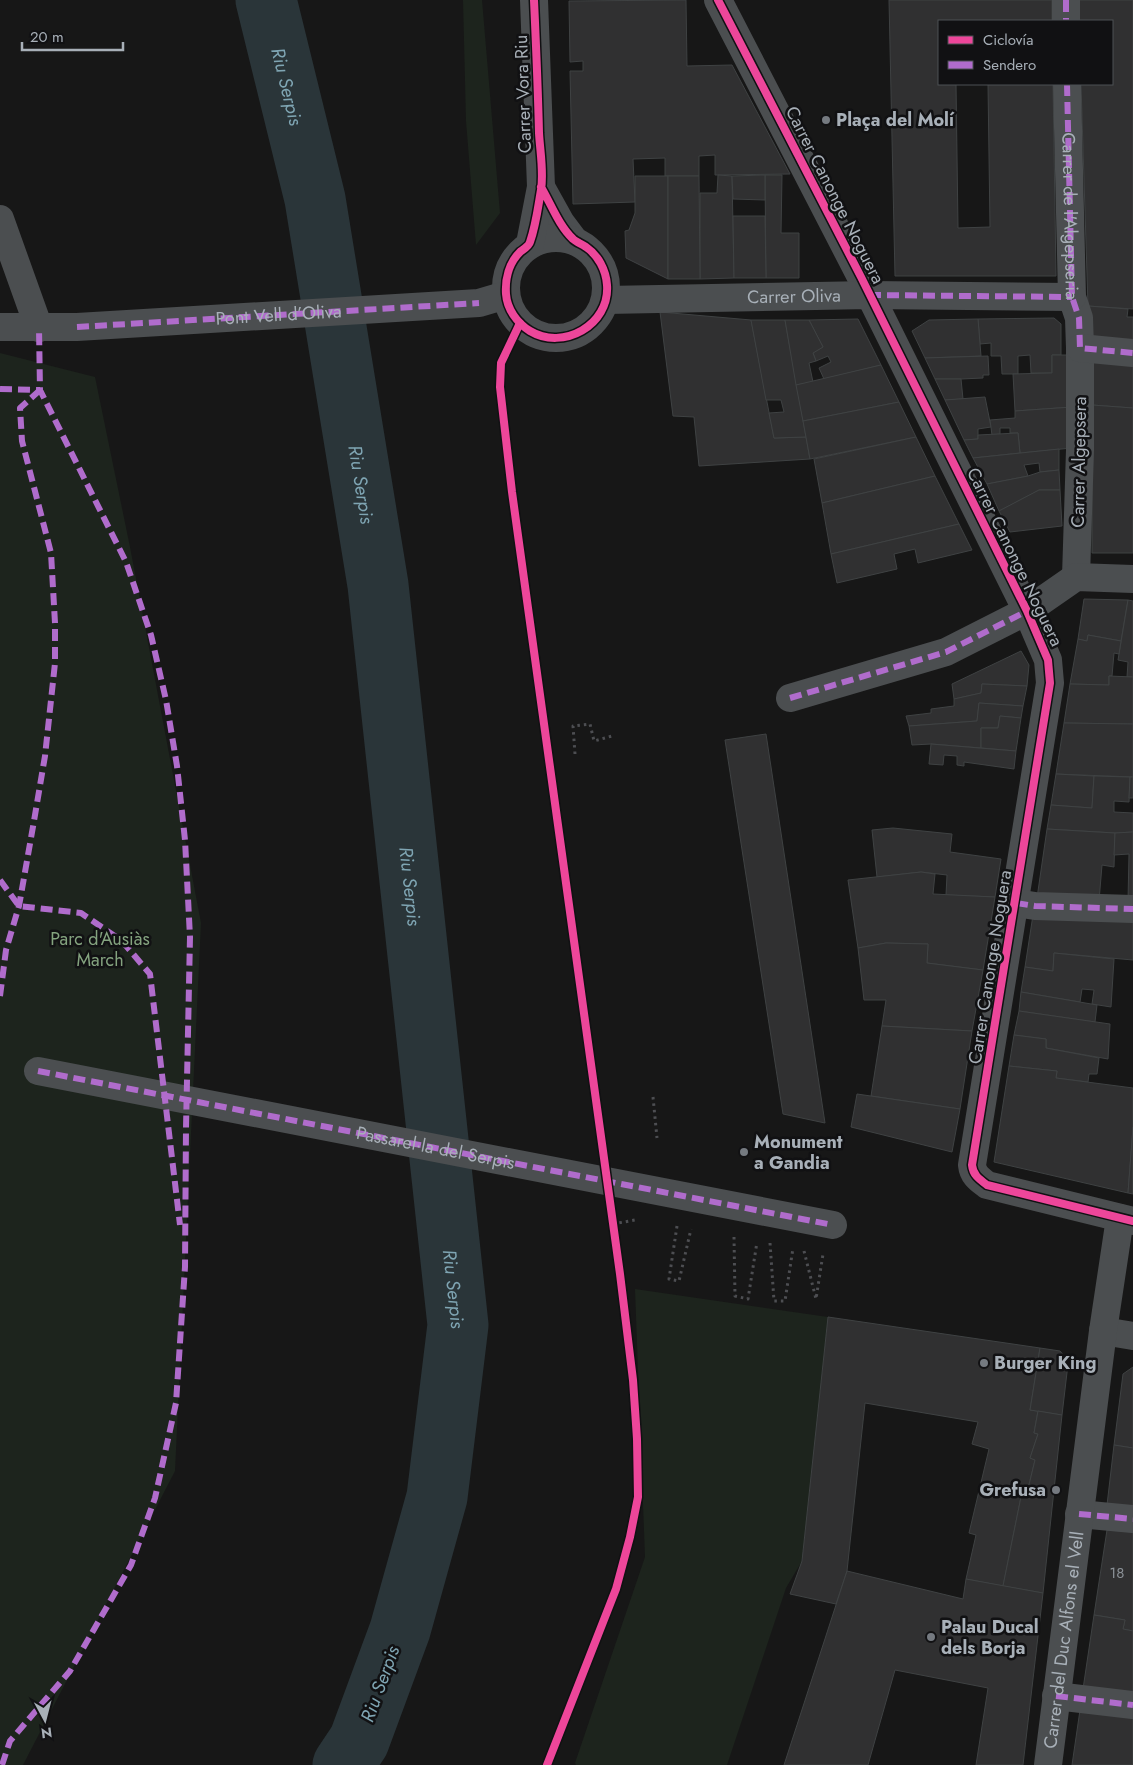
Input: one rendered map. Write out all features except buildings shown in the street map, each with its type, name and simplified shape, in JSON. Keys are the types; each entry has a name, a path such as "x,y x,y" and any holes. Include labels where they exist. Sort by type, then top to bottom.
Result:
{"street":[{"name":"Carrer Vora Riu","path":"530,244 542,187 534,0"},
{"name":"Carrer Canonge Noguera","path":"718,0 869,295 1027,611 1048,660 1050,683 1016,903 972,1165 973,1172 979,1180 988,1184 1126,1220"},
{"path":"1066,0 1066,20"},
{"name":"Carrer de l'Algepseria","path":"1068,85 1072,297 1079,318 1080,348"},
{"name":"Carrer Vora Riu","path":"542,187 573,240"},
{"path":"0,219 40,328 0,327"},
{"path":"551,238 573,240 586,247 597,257 604,270 607,285 606,300 596,319 579,333 565,338 539,336 520,323 513,315 506,296 506,281 510,266 518,254 530,244 551,238"},
{"name":"Carrer Oliva","path":"606,300 869,295 1072,297"},
{"name":"Pont Vell d’Oliva","path":"40,328 479,303 506,296"},
{"path":"1080,348 1133,353"},
{"name":"Carrer Algepsera","path":"1076,577 1080,450 1080,348"},
{"path":"790,698 946,652 1027,611 1076,577 1133,579"},
{"path":"1016,903 1035,906 1133,909"},
{"name":"Passarel·la del Serpis","path":"38,1071 833,1225"},
{"name":"Carrer del Duc Alfons el Vell","path":"1048,1765 1103,1331 1126,1220"},
{"path":"1103,1331 1133,1336"},
{"path":"1080,1514 1133,1518"},
{"path":"1056,1696 1133,1705"}],"path":[{"path":"575,754 572,726 590,724 594,740 612,736"},
{"path":"653,1096 657,1138"},
{"path":"612,1214 614,1228 643,1218"},
{"path":"669,1222 678,1224 669,1279 679,1281 691,1227"},
{"path":"728,1233 734,1234 735,1296 748,1299 757,1237"},
{"path":"770,1240 774,1300 785,1301 793,1244"},
{"path":"802,1245 816,1299 823,1251"}],"green space":[{"path":"463,0 482,0 500,213 476,245 466,121"},
{"name":"Parc d'Ausiàs March","path":"0,353 95,377 130,547 201,923 175,1471 23,1765 0,1765"},
{"path":"635,1289 828,1317 802,1561 786,1588 727,1765 576,1765 575,1763 645,1557"}],"waterway":[{"name":"Riu Serpis","path":"266,0 315,199 378,585 458,1325 437,1497 400,1630 359,1741 343,1765"}],"marked path":[{"path":"1066,0 1066,20"},
{"path":"1067,85 1072,297 1079,318 1080,348 1133,353"},
{"path":"869,295 1072,297"},
{"path":"77,327 479,303"},
{"path":"2,1765 10,1741 70,1671 131,1565 155,1498 176,1403 185,1267 190,937 185,840 177,766 166,700 151,635 126,562 40,390 39,328"},
{"path":"0,389 40,390"},
{"path":"0,996 6,950 19,906 45,756 55,663 51,553 22,441 20,408 40,390"},
{"path":"790,698 946,652 1027,611"},
{"path":"0,880 19,906 81,913 122,941 150,974 180,1225"},
{"path":"1016,903 1035,906 1133,909"},
{"path":"38,1071 833,1225"},
{"path":"1079,1514 1133,1519"},
{"path":"1056,1696 1133,1705"}],"cycle path":[{"path":"534,0 542,183 541,190 535,223 530,242 516,256 510,266 506,283 506,294 514,315 530,331 556,338 570,336 593,322 601,312 606,299 607,285 605,274 601,263 590,250 568,234 559,221 556,214 545,194 541,187"},
{"path":"718,0 861,277 1027,611 1048,660 1050,683 972,1165 974,1172 987,1185 1133,1221"},
{"path":"520,323 501,363 500,387 512,492 620,1274 633,1380 637,1439 638,1497 630,1537 616,1589 547,1765"}],"place":[{"name":"Plaça del Molí","path":"826,120"},
{"name":"Monument a Gandia","path":"744,1152"},
{"name":"Burger King","path":"984,1363"},
{"name":"Grefusa","path":"1056,1490"},
{"name":"Palau Ducal dels Borja","path":"931,1637"}]}
